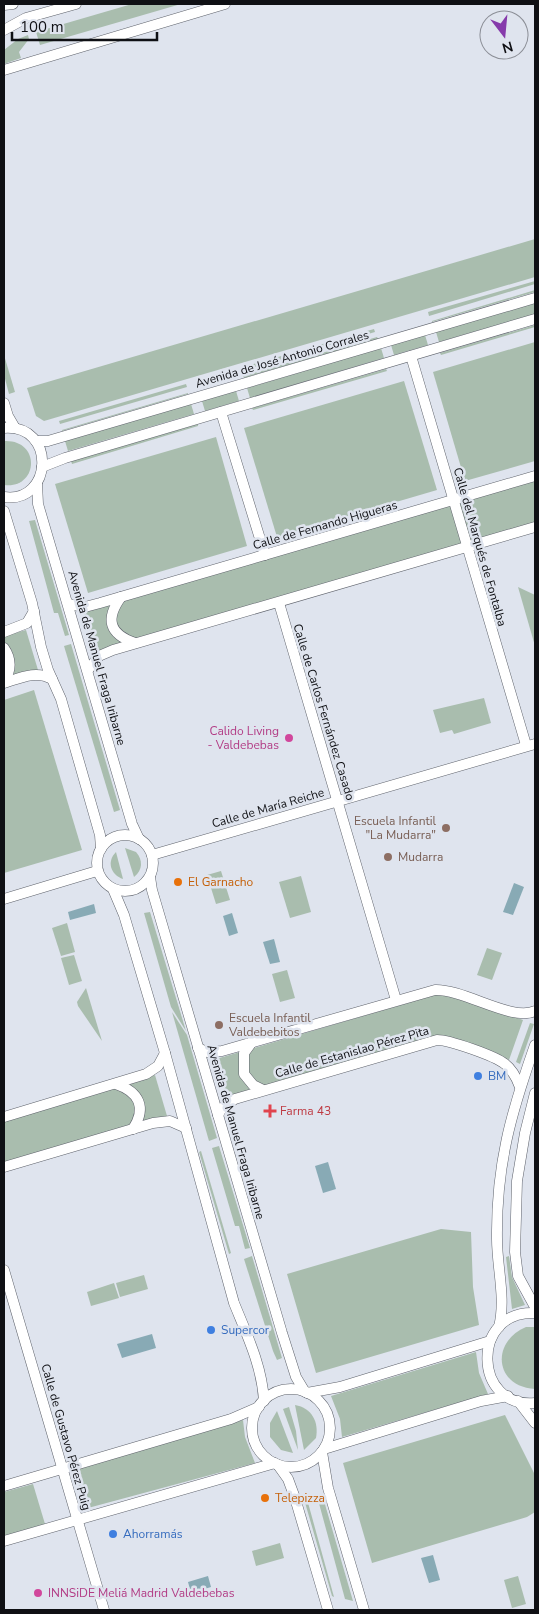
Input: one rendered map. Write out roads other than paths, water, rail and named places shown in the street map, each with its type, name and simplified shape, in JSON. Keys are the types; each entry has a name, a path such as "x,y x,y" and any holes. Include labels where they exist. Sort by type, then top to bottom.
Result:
{"street":[{"path":"4,5 13,4"},
{"path":"4,30 26,18 76,4"},
{"path":"4,70 225,4"},
{"name":"Avenida de José Antonio Corrales","path":"36,441 48,441 535,298"},
{"path":"42,468 56,461 535,319"},
{"name":"Calle del Marqués de Fontalba","path":"411,356 467,546 530,744"},
{"path":"4,403 8,416 15,428"},
{"path":"221,412 264,555"},
{"path":"4,428 15,428 27,433 36,441 43,458 37,483 22,494 4,497"},
{"name":"Calle de Fernando Higueras","path":"68,604 85,607 535,476"},
{"name":"Avenida de Manuel Fraga Iribarne","path":"37,483 38,504 132,824 139,839"},
{"path":"4,511 34,611 41,647 61,699 98,826 100,849 97,871 106,885 113,889 132,890 141,887 150,877 153,866 152,855 149,848 139,839 131,836 116,837 100,849"},
{"path":"88,670 99,656 135,644 535,527"},
{"path":"121,597 113,613 112,626 119,637 135,644"},
{"name":"Calle de Carlos Fernández Casado","path":"278,603 396,1000"},
{"path":"4,632 27,623 34,611"},
{"path":"4,648 10,663 9,672 4,681"},
{"path":"4,681 38,674 52,679"},
{"name":"Calle de María Reiche","path":"152,855 338,802 530,744"},
{"path":"4,899 97,871"},
{"name":"Avenida de Manuel Fraga Iribarne","path":"150,877 152,890 290,1360 296,1377 306,1392"},
{"path":"113,889 124,915 165,1052 234,1304 247,1331 256,1361 262,1404 253,1424 254,1438 262,1454 277,1464 288,1478 328,1610"},
{"path":"198,1048 215,1052 428,991 443,990 518,1014 535,1012"},
{"name":"Calle de Estanislao Pérez Pita","path":"218,1115 222,1108 235,1099 438,1040 457,1044 501,1061 514,1074 520,1087"},
{"name":"Calle de Estanislao Pérez Pita","path":"252,1042 244,1053 242,1066 246,1078 263,1090"},
{"path":"499,1327 502,1302 497,1239 498,1197 506,1134 535,1045"},
{"path":"4,1117 116,1084 154,1070 165,1052"},
{"path":"116,1084 128,1088 137,1098 140,1112 133,1129"},
{"path":"535,1093 525,1133 517,1181 514,1252 518,1276 535,1307"},
{"path":"4,1167 163,1121 176,1123 186,1128"},
{"name":"Calle de Gustavo Pérez Puig","path":"4,1270 104,1610"},
{"path":"535,1313 518,1315 499,1327 490,1341 486,1358 491,1378 508,1396 518,1401 535,1403"},
{"path":"4,1486 230,1419 262,1404 276,1393 286,1390 306,1392 340,1387 490,1341"},
{"path":"306,1392 319,1402 329,1417 329,1436 323,1450 328,1488 364,1610"},
{"path":"4,1542 277,1464 290,1467 303,1465 323,1450 487,1399 508,1396"},
{"path":"518,1401 535,1423"}],"water":[{"path":"514,883 524,887 513,915 503,912"},
{"path":"94,904 96,913 70,920 68,912"},
{"path":"232,913 238,933 229,936 223,916"},
{"path":"274,939 280,962 270,964 263,942"},
{"path":"328,1162 336,1189 323,1193 315,1166"},
{"path":"152,1334 156,1348 122,1358 117,1344"},
{"path":"433,1555 440,1580 429,1583 421,1558"},
{"path":"208,1576 211,1587 191,1593 188,1582"}],"place":[{"name":"Calido Living - Valdebebas","path":"289,738"},
{"name":"Escuela Infantil \"La Mudarra\"","path":"446,828"},
{"name":"Mudarra","path":"388,857"},
{"name":"El Garnacho","path":"178,882"},
{"name":"Escuela Infantil Valdebebitos","path":"219,1025"},
{"name":"BM","path":"478,1076"},
{"name":"Farma 43","path":"270,1111"},
{"name":"Supercor","path":"211,1330"},
{"name":"Telepizza","path":"265,1498"},
{"name":"Ahorramás","path":"113,1534"},
{"name":"INNSiDE Meliá Madrid Valdebebas","path":"38,1593"}]}
